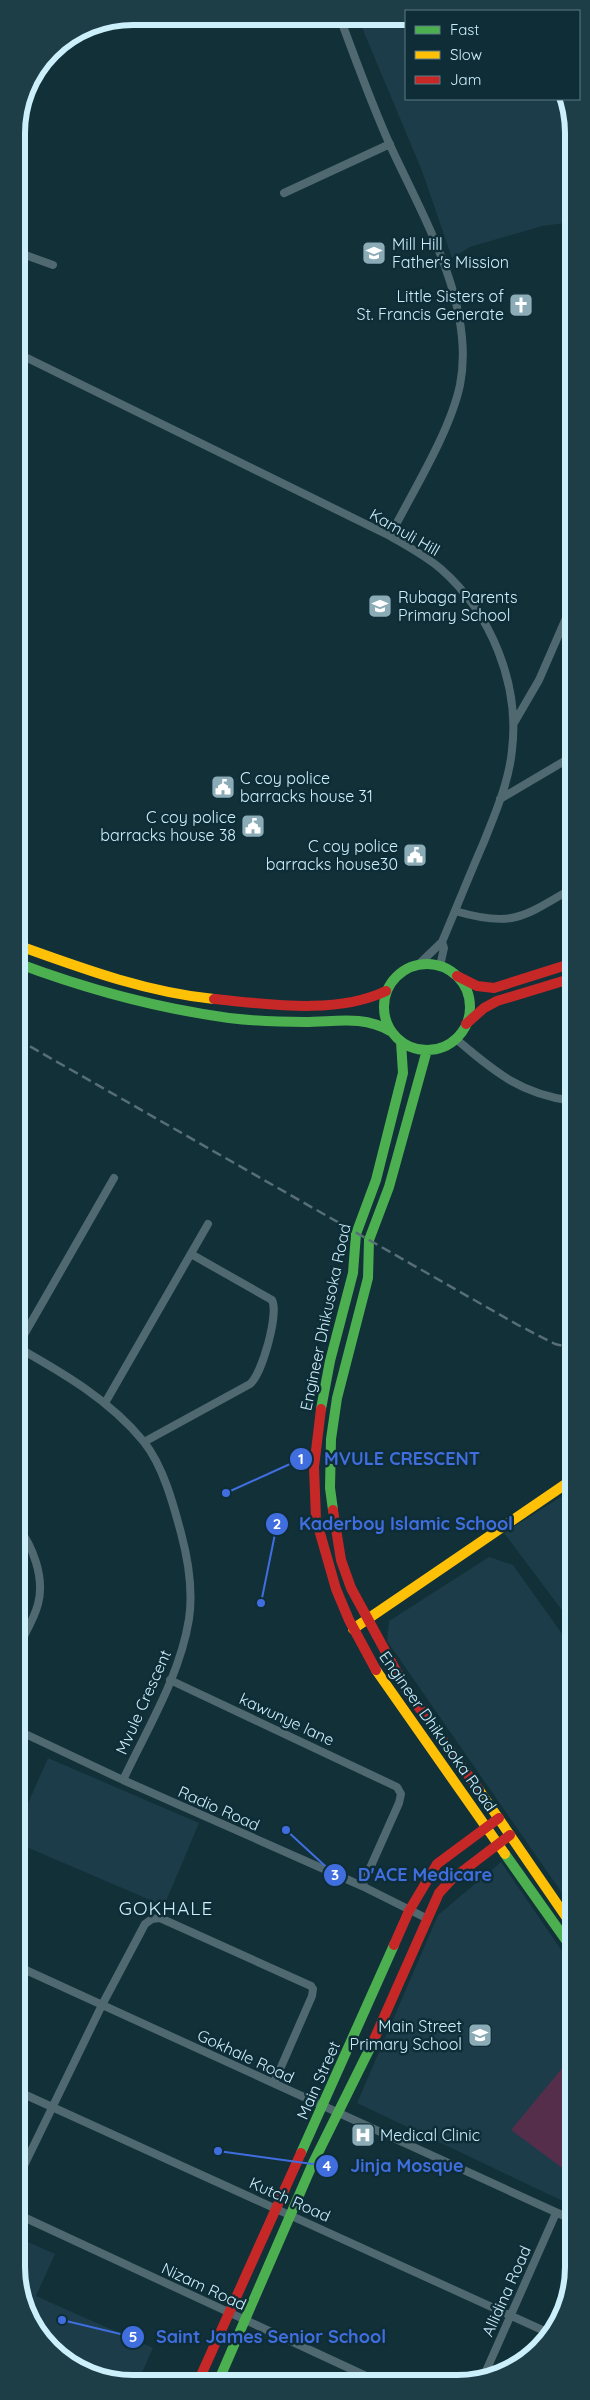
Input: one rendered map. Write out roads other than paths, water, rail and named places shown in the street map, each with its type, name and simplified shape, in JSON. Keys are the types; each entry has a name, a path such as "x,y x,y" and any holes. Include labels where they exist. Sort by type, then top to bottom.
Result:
{"main road":[{"path":"25,948 82,969 184,994 230,1000 302,1004 358,1004 386,991 400,974 418,965 440,966 477,986 494,988 565,966"},
{"path":"25,965 78,985 132,1000 185,1011 243,1019 304,1022 363,1020 382,1024 401,1042 413,1048 427,1050 447,1045 456,1039 466,1024 469,1014 469,999 463,984 456,976"},
{"path":"466,1024 497,1001 565,980"},
{"path":"386,991 384,1011 390,1031"},
{"name":"Engineer Dhikusoka Road","path":"401,1042 403,1073 376,1180 356,1234 353,1273 330,1361 316,1441 314,1467 316,1519 336,1589 353,1629 376,1672 565,1939"},
{"name":"Engineer Dhikusoka Road","path":"427,1050 389,1187 369,1240 368,1278 337,1398 331,1439 330,1488 336,1536 341,1560 351,1588 407,1691 499,1818 565,1915"},
{"path":"353,1629 565,1484"},
{"name":"Main Street","path":"201,2375 409,1911 437,1864 499,1818"},
{"name":"Main Street","path":"221,2375 313,2163 339,2113 426,1918 440,1893 451,1880 510,1835"}],"street":[{"path":"343,25 390,144 421,210 455,293 460,320 462,349 460,383 453,409 390,536"},
{"path":"284,193 390,144"},
{"path":"25,255 53,265"},
{"name":"Kamuli Hill","path":"25,357 390,536 441,569 465,594 484,621 504,668 514,722 512,750 500,799 442,942 418,965"},
{"path":"514,722 539,680 565,620"},
{"path":"500,799 565,761"},
{"path":"455,911 484,919 508,920 521,916 565,892"},
{"name":"Kamuli Hill","path":"440,966 444,948 442,942"},
{"path":"456,1039 510,1081 545,1096 565,1100"},
{"path":"25,1333 114,1178"},
{"path":"105,1403 208,1224"},
{"path":"144,1442 250,1384 256,1377 274,1317 272,1300 191,1254"},
{"name":"Mvule Crescent","path":"25,1351 64,1373 105,1403 144,1442 174,1507 185,1547 189,1618 170,1680 123,1780"},
{"path":"25,1540 35,1557 39,1578 38,1604 25,1633"},
{"name":"kawunye lane","path":"170,1680 392,1783 401,1794 399,1803 362,1886"},
{"name":"Radio Road","path":"25,1734 123,1780 362,1886 426,1918"},
{"path":"25,2163 102,2005 145,1924 152,1919 160,1918 308,1983 313,1989 312,1996 274,2084"},
{"name":"Gokhale Road","path":"25,1970 565,2216"},
{"name":"Kutch Road","path":"25,2095 291,2214 544,2331"},
{"name":"Allidina Road","path":"486,2371 556,2213"},
{"name":"Nizam Road","path":"25,2218 364,2375"}],"railway":[{"path":"25,1044 518,1325 555,1344 565,1346"}],"place":[{"name":"Mill Hill Father's Mission","path":"374,253"},
{"name":"Little Sisters of St. Francis Generate","path":"521,305"},
{"name":"Rubaga Parents Primary School","path":"380,606"},
{"name":"C coy police barracks house 31","path":"223,787"},
{"name":"C coy police barracks house 38","path":"253,826"},
{"name":"C coy police barracks house30","path":"415,855"},
{"name":"MVULE CRESCENT","path":"226,1493"},
{"name":"Kaderboy Islamic School","path":"261,1603"},
{"name":"D'ACE Medicare","path":"286,1830"},
{"name":"Main Street Primary School","path":"480,2035"},
{"name":"Medical Clinic","path":"363,2135"},
{"name":"Jinja Mosque","path":"218,2151"},
{"name":"Saint James Senior School","path":"62,2320"}],"district":[{"name":"GOKHALE","path":"166,1908"}]}
